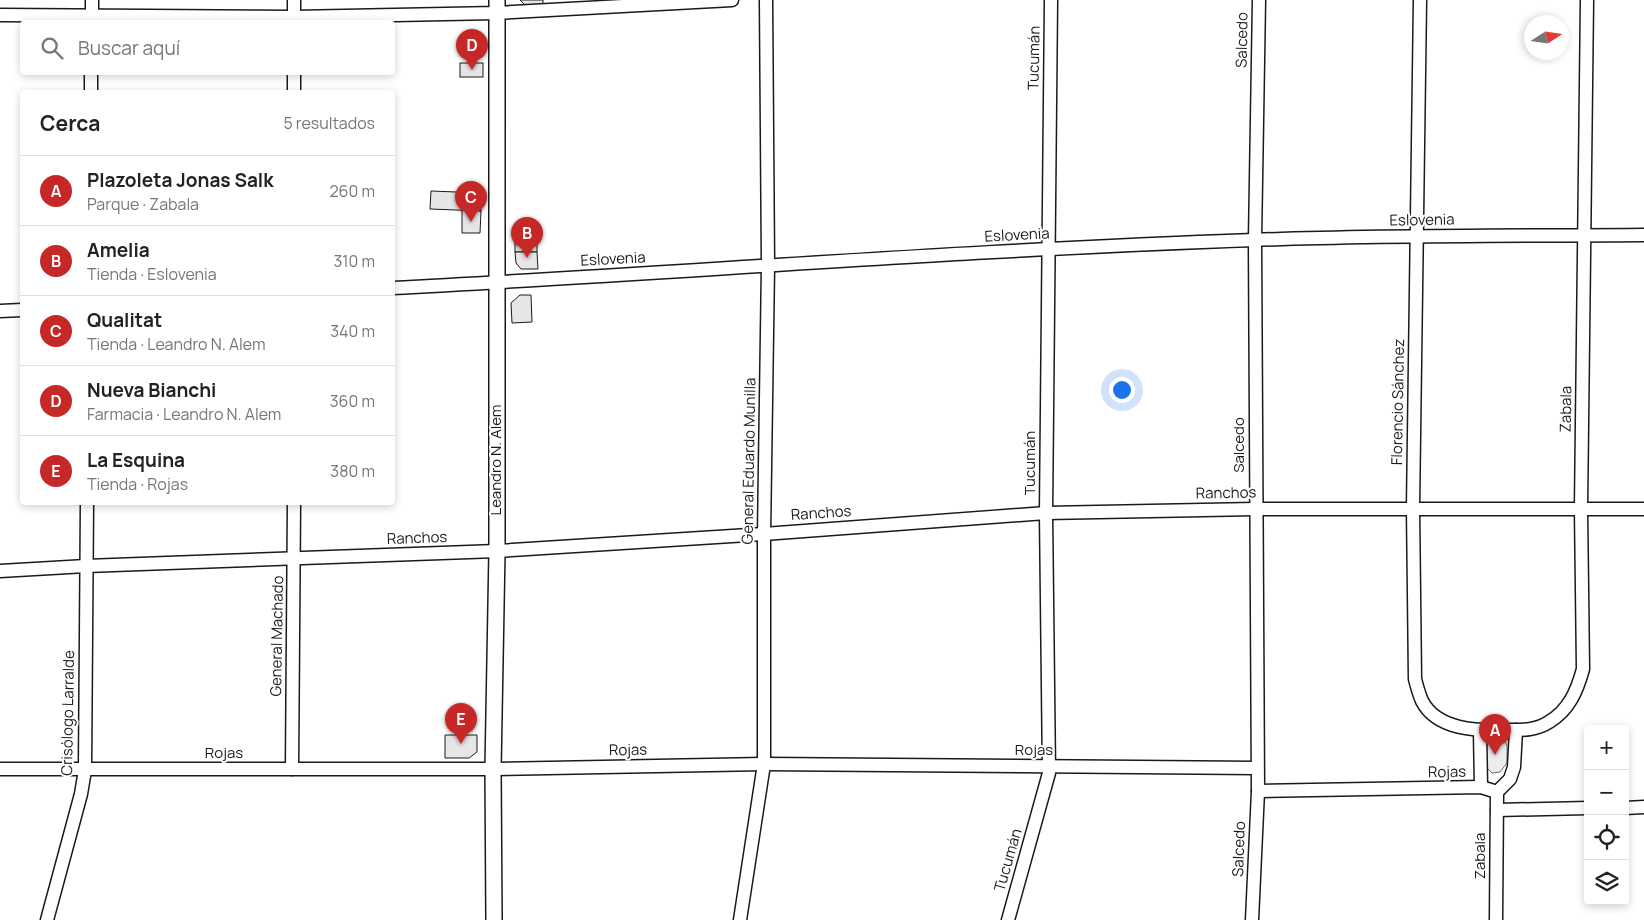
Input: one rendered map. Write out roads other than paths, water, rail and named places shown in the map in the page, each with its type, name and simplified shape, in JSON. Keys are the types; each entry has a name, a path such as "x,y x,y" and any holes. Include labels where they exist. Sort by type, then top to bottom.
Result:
{"street":[{"path":"92,0 92,19"},
{"path":"294,0 294,20"},
{"path":"0,15 92,19 294,20 496,7 732,0"},
{"name":"General Eduardo Munilla","path":"740,920 764,764 764,534 768,266 766,0"},
{"name":"Tucumán","path":"1008,920 1050,766 1046,513 1051,0"},
{"name":"Salcedo","path":"1252,920 1258,791 1255,240 1259,0"},
{"name":"Florencio Sánchez","path":"1420,0 1416,235 1415,679 1423,703 1435,715 1463,728 1516,730"},
{"name":"Zabala","path":"1516,730 1536,729 1563,711 1579,685 1583,669 1582,510 1587,0"},
{"name":"Leandro N. Alem","path":"494,920 493,769 497,552 495,522 497,283 496,7"},
{"path":"91,90 92,75"},
{"path":"294,75 294,90"},
{"name":"Eslovenia","path":"395,288 1048,249 1255,240 1416,235 1644,235"},
{"path":"0,311 20,310"},
{"name":"Crisólogo Larralde","path":"48,920 86,770 87,505"},
{"name":"General Machado","path":"292,769 294,505"},
{"name":"Ranchos","path":"0,571 294,558 497,552 1046,513 1255,509 1644,509"},
{"path":"1480,730 1481,787"},
{"path":"1497,792 1510,779 1514,767 1516,730"},
{"name":"Rojas","path":"0,768 86,770 493,769 764,764 1257,768"},
{"name":"Rojas","path":"1258,791 1481,787 1497,792"},
{"name":"Zabala","path":"1496,920 1497,792"},
{"path":"1629,808 1644,807"},
{"path":"1497,810 1584,808"}],"place":[{"name":"Nueva Bianchi","path":"472,70"},
{"name":"Qualitat","path":"471,222"},
{"name":"Amelia","path":"527,258"},
{"name":"La Esquina","path":"461,744"},
{"name":"Plazoleta Jonas Salk","path":"1495,755"}]}
